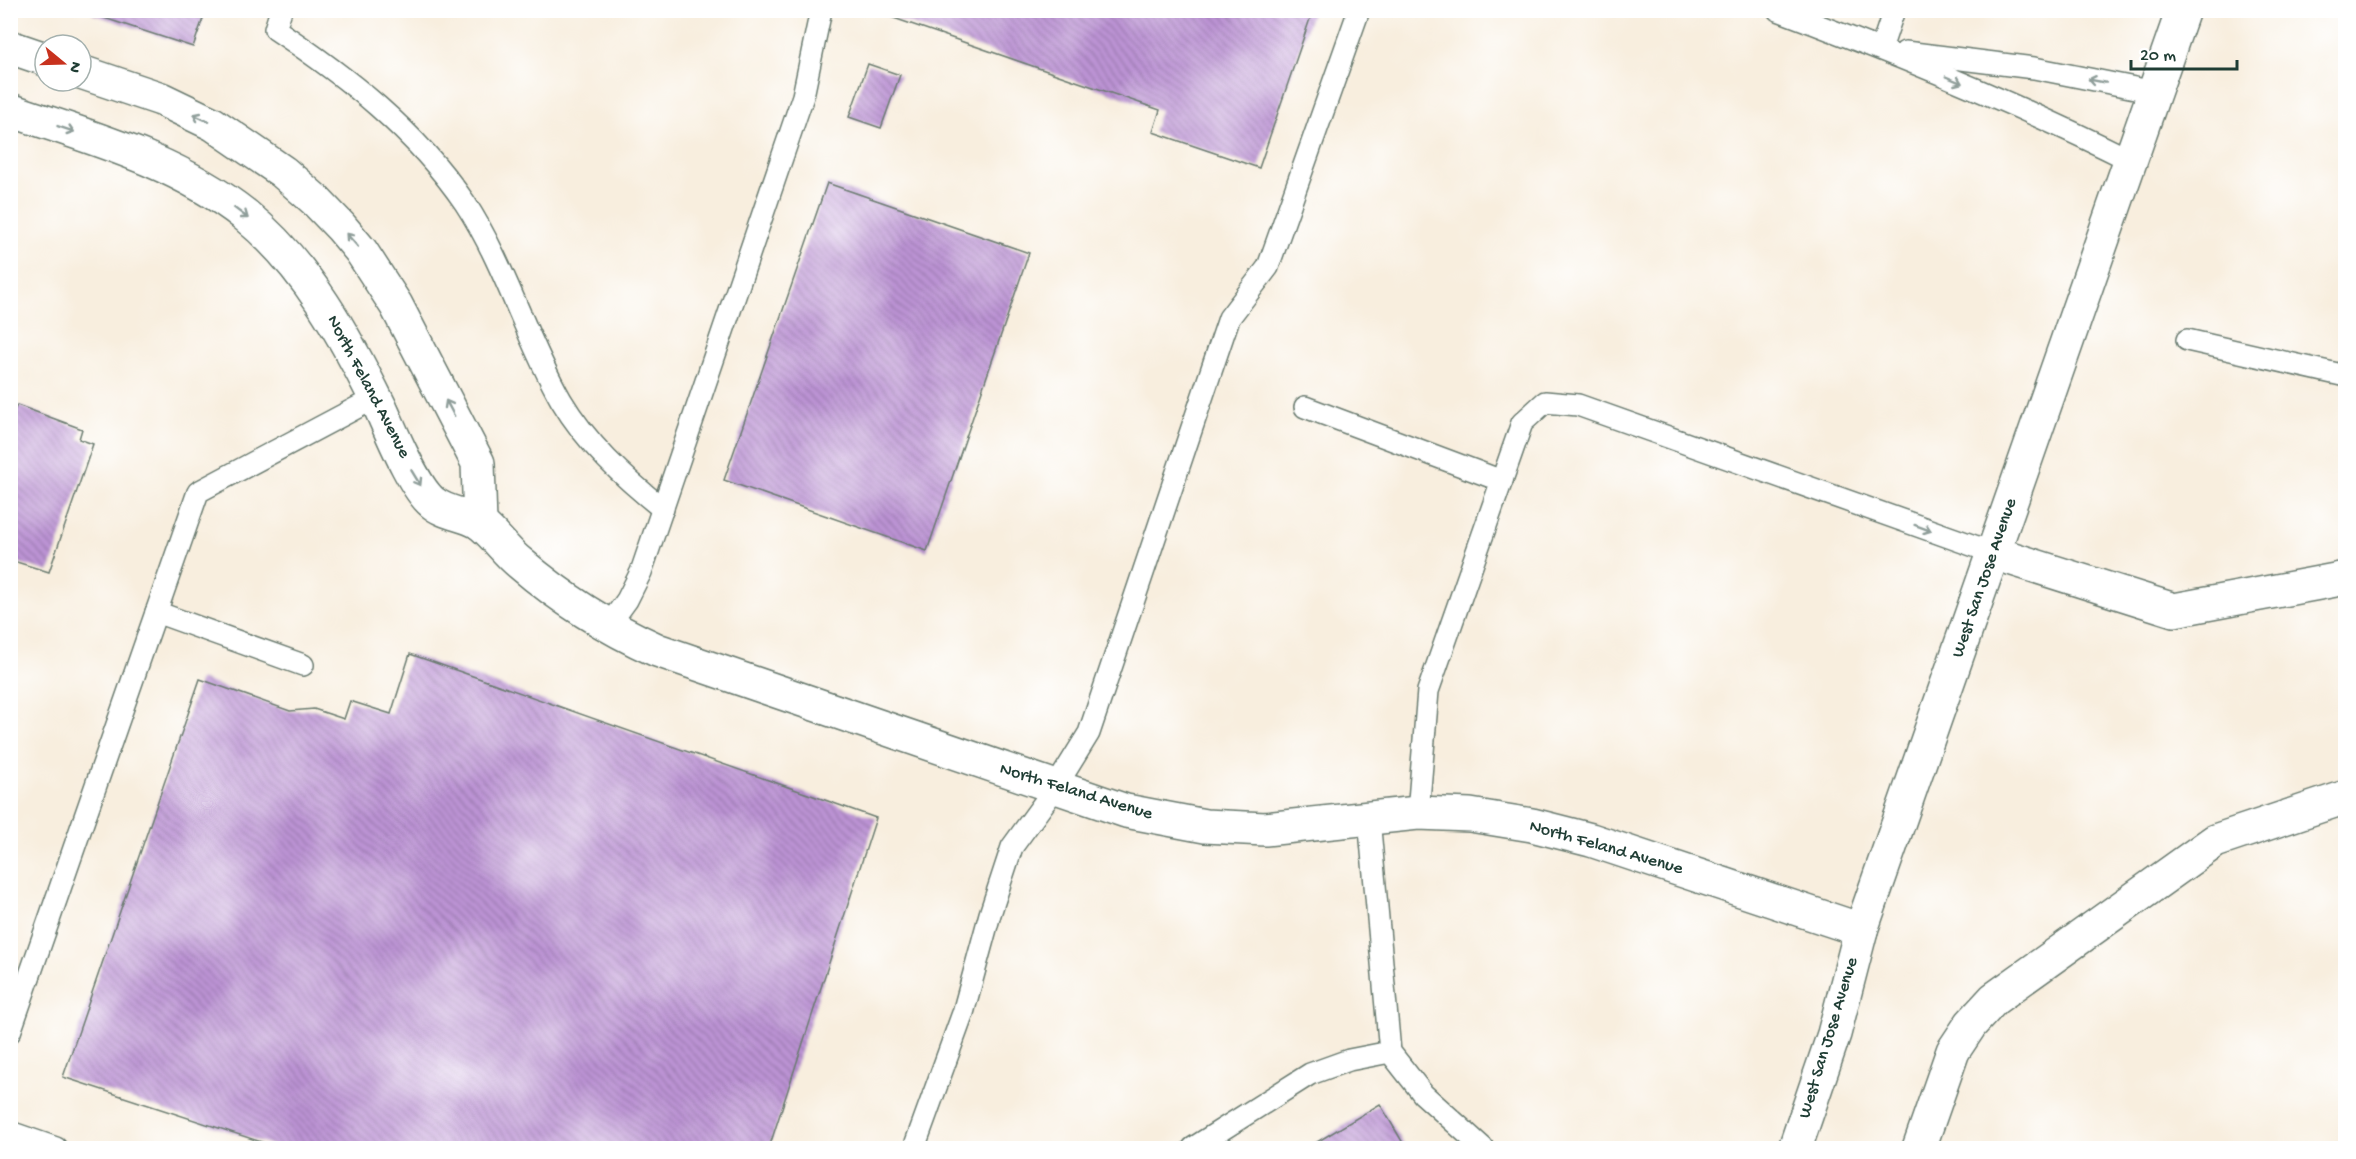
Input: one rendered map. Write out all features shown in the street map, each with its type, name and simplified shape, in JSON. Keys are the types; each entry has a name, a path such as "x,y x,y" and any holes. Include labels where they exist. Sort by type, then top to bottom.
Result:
{"street":[{"name":"West San Jose Avenue","path":"1795,1149 1834,1034 1861,930 2183,10"},
{"path":"10,47 33,55"},
{"path":"93,76 161,99 213,124 283,172 341,227 361,251 396,305 478,463 480,523"},
{"name":"North Feland Avenue","path":"10,110 171,168 246,216 273,242 329,311 406,461 433,503 480,523 504,550 569,603 608,626 657,650 1126,811 1205,826 1265,829 1418,813 1470,815 1591,840 1861,930"},
{"path":"1994,553 2174,609 2346,578"},
{"path":"1919,1149 1953,1050 1971,1024 1994,999 2216,841 2346,797"}],"lane":[{"path":"281,10 274,29 333,68 382,108 445,177 465,205 492,253 562,400 585,434 609,462 663,509"},
{"path":"608,626 627,600 641,572 663,509 803,96 820,10"},
{"path":"914,1149 963,1012 990,914 1012,848 1055,788 1089,733 1229,318 1268,267 1359,10"},
{"path":"1778,10 1881,49 2055,122 2130,160"},
{"path":"1881,49 1894,10"},
{"path":"1881,49 2034,68 2155,92"},
{"path":"2187,340 2346,376"},
{"path":"10,1032 198,492 375,398"},
{"path":"1418,813 1428,691 1522,423 1545,402 1578,405 1994,553"},
{"path":"1305,407 1502,481"},
{"path":"156,612 303,665"},
{"path":"1369,818 1390,1052 1424,1094 1483,1149"},
{"path":"1193,1149 1310,1074 1349,1060 1390,1052"},
{"path":"10,1132 56,1149"}],"building":[{"path":"93,10 206,10 193,47 92,14"},
{"path":"886,10 1313,10 1259,168 1153,132 1160,110 885,15"},
{"path":"868,64 900,75 881,128 849,117"},
{"path":"827,183 1029,253 927,551 724,480"},
{"path":"17,405 82,429 79,439 93,444 49,572 10,560 10,419"},
{"path":"410,654 876,818 769,1148 280,1148 63,1077 200,679 290,711 314,709 344,719 350,701 391,714"},
{"path":"1380,1104 1406,1148 1307,1148"}]}
